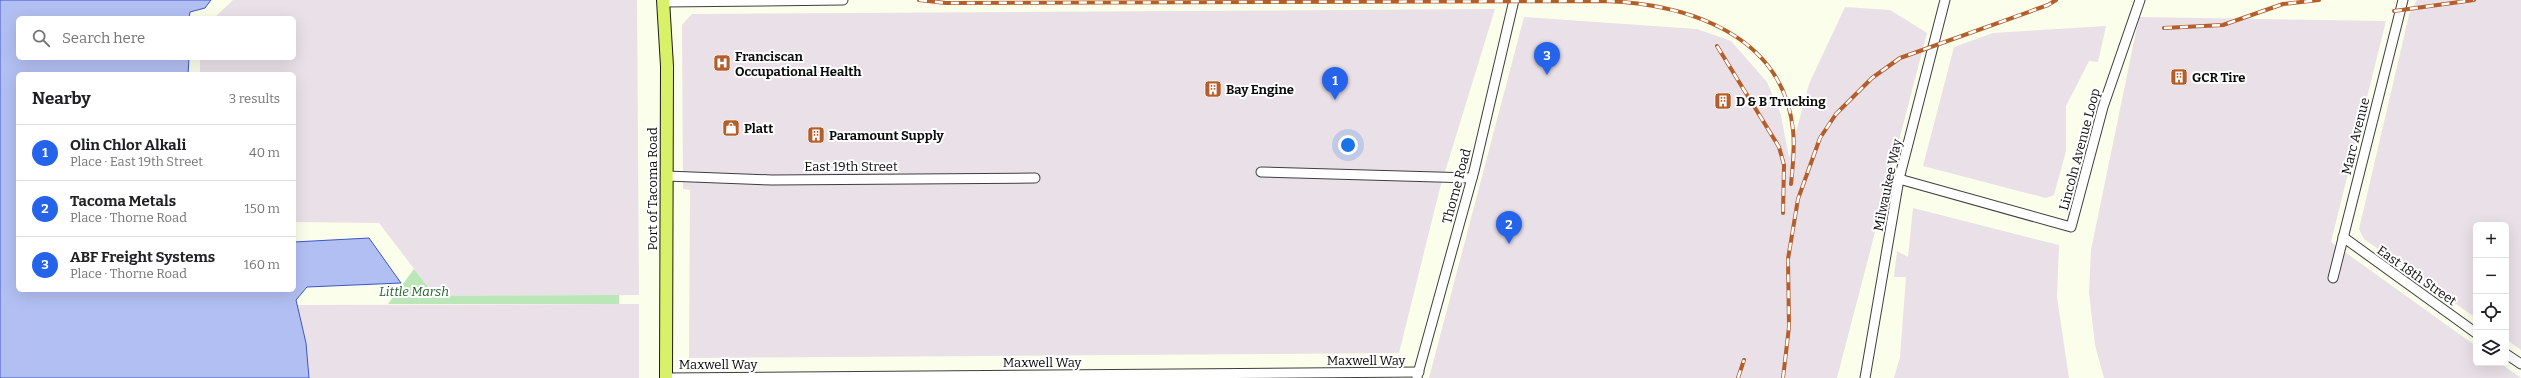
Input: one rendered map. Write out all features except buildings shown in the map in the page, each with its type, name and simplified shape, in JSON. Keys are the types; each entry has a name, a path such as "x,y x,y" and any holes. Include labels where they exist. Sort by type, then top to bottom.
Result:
{"main road":[{"name":"Port of Tacoma Road","path":"663,1 667,66 666,378"}],"street":[{"path":"663,1 843,0"},
{"name":"Thorne Road","path":"1418,375 1472,178 1514,0"},
{"name":"Milwaukee Way","path":"1865,378 1875,332 1899,180 1945,0"},
{"name":"Lincoln Avenue Loop","path":"1899,180 2071,227 2103,107 2140,0"},
{"name":"Marc Avenue","path":"2333,278 2403,0"},
{"path":"1261,172 1472,178"},
{"name":"East 19th Street","path":"666,176 772,180 1035,178"},
{"name":"East 18th Street","path":"2343,238 2473,331"},
{"path":"2509,356 2521,364"},
{"name":"Maxwell Way","path":"666,378 1418,375"}],"shaded area":[{"path":"233,0 637,0 639,295 435,296 379,223 296,222 296,72 200,72 200,60 296,60 296,16 216,16"},
{"path":"2417,0 2521,0 2521,350 2509,341 2509,222 2473,222 2473,316 2364,239 2359,229 2409,15"},
{"path":"1845,7 1890,10 1927,33 1837,378 1429,378 1524,17 1697,29 1731,41 1767,82 1781,115 1789,158 1809,84"},
{"path":"1495,9 1440,188 1399,353 689,358 690,190 683,189 682,25 692,14"},
{"path":"2139,17 2386,21 2331,242 2473,344 2473,366 2504,366 2521,378 2104,378 2095,345 2089,293 2091,250"},
{"path":"2106,26 2098,62 2089,61 2066,106 2066,151 2054,195 2046,198 1923,166 1954,47 1993,33"},
{"path":"1913,208 2059,245 2057,297 2069,378 1894,378 1900,357 1906,277 1894,277 1897,251 1908,257"},
{"path":"639,304 639,378 309,378 306,343 297,305"}],"green space":[{"name":"Little Marsh","path":"414,269 435,296 619,295 619,304 388,304"}],"water":[{"path":"0,0 211,0 205,8 190,12 189,16 16,16 16,60 189,60 188,72 16,72 16,292 296,292 296,242 369,238 401,283 307,287 296,300 306,343 309,378 0,378"}],"railway":[{"path":"919,0 946,3 1605,1 1636,3 1668,9 1698,18 1726,31 1751,48 1771,70 1785,97 1793,130 1794,150 1791,184"},
{"path":"1783,378 1789,327 1788,259 1798,199 1820,138 1836,114 1872,78 1900,58 2048,5 2056,0"},
{"path":"2164,28 2223,25 2283,4 2319,0"},
{"path":"2394,11 2474,0"},
{"path":"1717,46 1779,147 1784,165 1783,213"},
{"path":"1738,378 1744,360"}],"place":[{"name":"Franciscan Occupational Health","path":"722,63"},
{"name":"ABF Freight Systems","path":"1547,75"},
{"name":"GCR Tire","path":"2179,77"},
{"name":"Bay Engine","path":"1213,89"},
{"name":"Olin Chlor Alkali","path":"1335,100"},
{"name":"D & B Trucking","path":"1723,101"},
{"name":"Platt","path":"731,128"},
{"name":"Paramount Supply","path":"816,135"},
{"name":"Tacoma Metals","path":"1509,244"}]}
